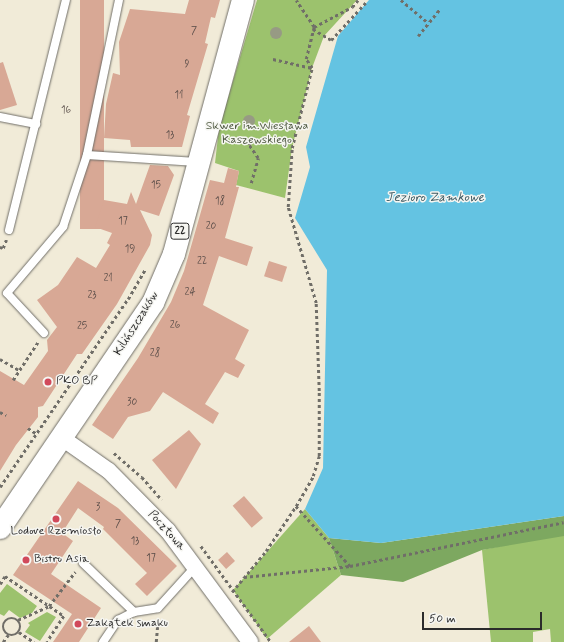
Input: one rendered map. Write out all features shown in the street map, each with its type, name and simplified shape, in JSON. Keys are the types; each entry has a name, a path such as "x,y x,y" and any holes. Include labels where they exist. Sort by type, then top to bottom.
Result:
{"main road":[{"name":"Kilińszczaków","path":"0,528 153,303 174,254 197,162 243,0"}],"street":[{"name":"Pocztowa","path":"62,438 110,471 168,531 196,566 250,642"}],"lane":[{"path":"9,230 66,0"},
{"path":"44,333 7,294 63,227 87,155 119,0"},
{"path":"0,117 36,124"},
{"path":"87,155 197,162"},
{"path":"83,563 134,612"},
{"path":"103,642 118,620 134,612 158,608 196,566"}],"path":[{"path":"296,0 314,28 331,40 368,0"},
{"path":"223,603 266,551 296,506 313,476 319,456 319,391 316,303 288,207 292,148 312,68 306,59 314,28 352,7 358,0"},
{"path":"401,0 428,23"},
{"path":"418,36 440,9"},
{"path":"273,59 312,68"},
{"path":"251,183 258,158 249,145 253,137"},
{"path":"0,487 128,299 149,263"},
{"path":"13,380 44,333"},
{"path":"0,360 19,370"},
{"path":"0,412 6,416"},
{"path":"28,428 37,434"},
{"path":"296,506 350,566"},
{"path":"244,577 350,566 564,522"},
{"path":"18,620 49,606 83,563"},
{"path":"0,584 5,576 64,616 47,642"},
{"path":"156,642 158,608"},
{"path":"0,618 4,622 4,630 8,635"},
{"path":"4,622 12,618 18,620 21,624 19,632 15,635 8,635"},
{"path":"19,632 34,642"},
{"path":"3,642 8,635"}],"green space":[{"name":"Skwer im.Wiesława Kaszewskiego","path":"257,0 357,0 324,36 312,68 292,148 285,198 236,185 239,171 215,163 219,128"},
{"path":"305,509 329,538 341,575 267,639 233,590"},
{"path":"564,516 564,536 482,550 403,582 341,575 329,538 381,543"},
{"path":"564,533 564,642 551,642 550,629 533,632 533,642 491,642 482,550"},
{"path":"7,584 37,606 32,613 20,618 9,610 4,616 0,614 0,593"},
{"path":"47,612 56,617 40,641 25,632 30,625 28,623"}],"water":[{"name":"Jezioro Zamkowe","path":"369,0 564,0 564,516 381,543 329,538 305,509 323,468 327,270 295,218 310,167 306,147 338,36"}],"building":[{"path":"80,0 104,0 104,229 80,229"},
{"path":"189,0 220,0 215,18 211,17 205,43 208,44 187,115 190,116 182,147 131,147 130,140 104,138 106,104 113,73 120,75 119,42 130,9 185,14"},
{"path":"3,62 17,105 0,110 0,63"},
{"path":"150,165 168,166 174,175 159,216 140,210 152,235 150,245 117,304 82,354 77,354 43,406 38,407 38,417 16,445 0,471 0,371 24,385 48,351 47,340 57,327 37,300 58,285 77,257 96,268 110,245 107,243 112,233 95,227 104,200 127,204 131,192 136,204"},
{"path":"228,168 239,171 236,187 239,187 225,238 253,247 247,266 219,256 203,305 249,330 235,359 245,365 238,378 225,372 205,404 219,413 213,424 163,392 150,411 128,417 113,439 92,425 138,358 171,302 184,271 210,180 224,183"},
{"path":"269,261 287,267 282,282 264,276"},
{"path":"189,430 201,444 176,489 152,460"},
{"path":"78,481 118,508 177,566 147,596 135,584 147,573 103,529 104,527 78,508 62,533 73,541 51,574 101,608 79,642 53,642 72,614 13,575"},
{"path":"244,496 263,518 252,528 233,506"},
{"path":"227,552 235,561 226,569 218,560"},
{"path":"309,626 321,642 289,642"}],"place":[{"name":"PKO BP","path":"48,382"},
{"name":"Lodove Rzemiosło","path":"56,519"},
{"name":"Bistro Asia","path":"26,560"},
{"name":"Zakątek smaku","path":"78,624"}]}
